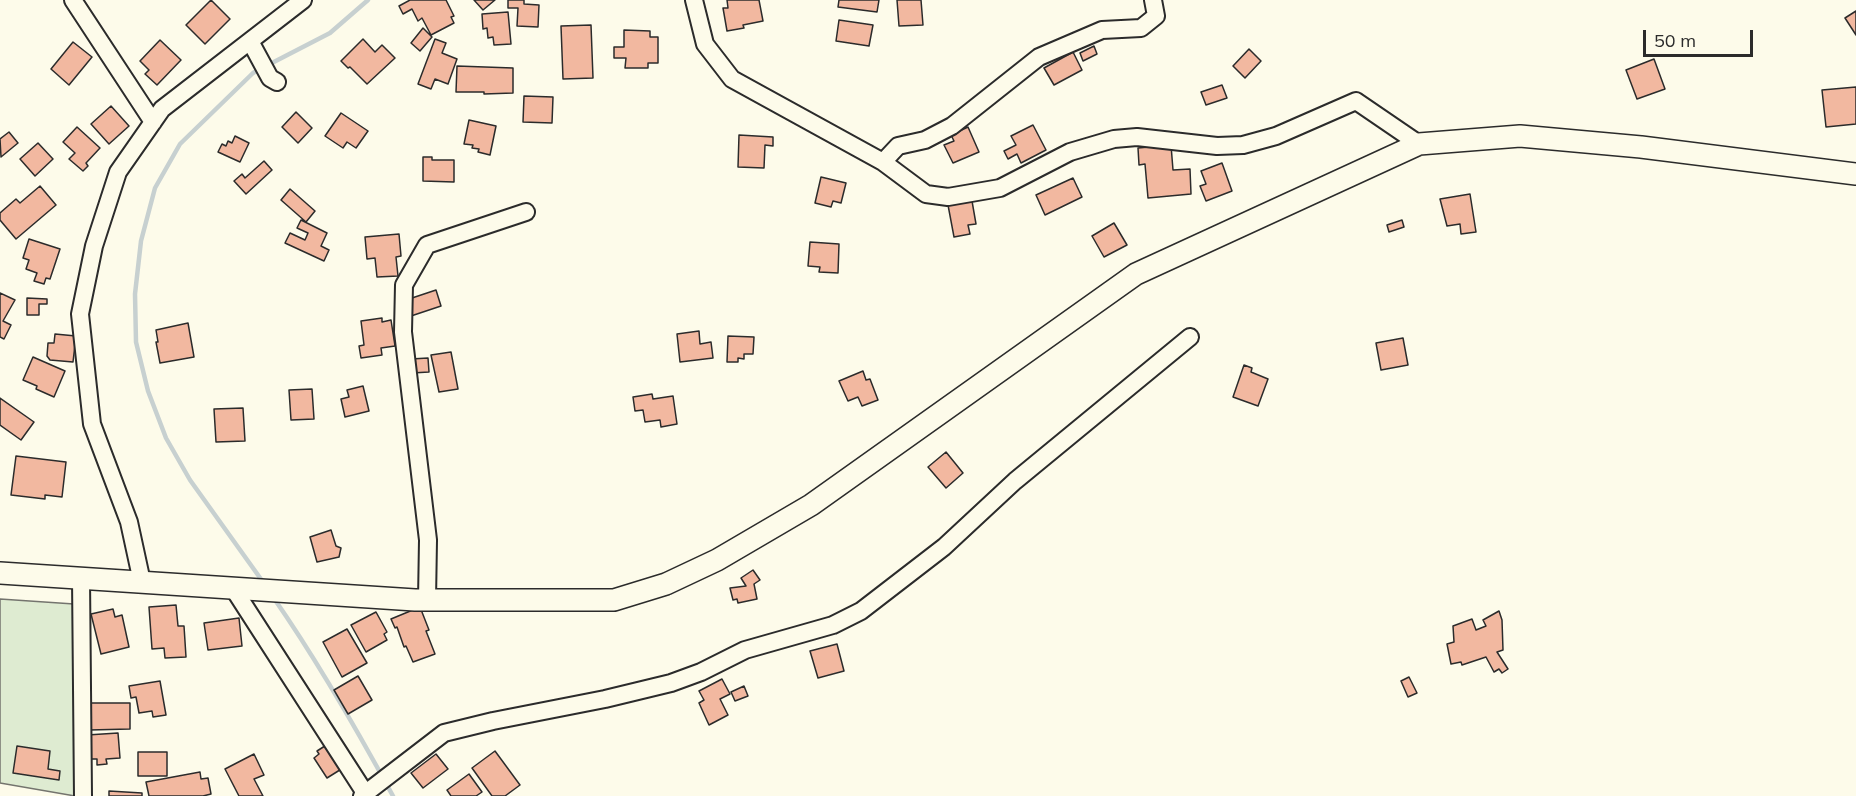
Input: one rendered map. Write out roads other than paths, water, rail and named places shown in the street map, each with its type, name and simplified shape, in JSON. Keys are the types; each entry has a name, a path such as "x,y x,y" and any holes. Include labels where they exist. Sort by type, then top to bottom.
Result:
{"main road":[{"path":"0,573 427,600 614,600 666,584 707,565 811,505 1136,274 1419,144 1520,136 1850,170"}],"street":[{"path":"73,0 153,122"},
{"path":"142,582 129,522 92,424 80,314 94,246 118,172 162,109 303,0"},
{"path":"694,0 705,44 732,79 883,162 926,194 948,197 1000,188 1070,152 1114,139 1137,137 1217,146 1243,145 1276,136 1356,100 1419,144"},
{"path":"883,162 898,146 925,140 952,126 1039,57 1102,30 1141,28 1156,16 1153,0"},
{"path":"250,41 273,80"},
{"path":"427,600 428,540 403,332 404,285 427,245 526,212"},
{"path":"234,588 373,789 444,733 671,683 701,672 745,650 833,625 861,611 944,547 1015,482 1190,337"},
{"path":"81,578 83,796"}],"waterway":[{"path":"268,65 330,33 368,0"},
{"path":"260,69 253,73 180,144 155,188 141,241 135,294 136,342 148,391 166,438 190,480 263,582"},
{"path":"273,597 336,695 393,796"}]}
